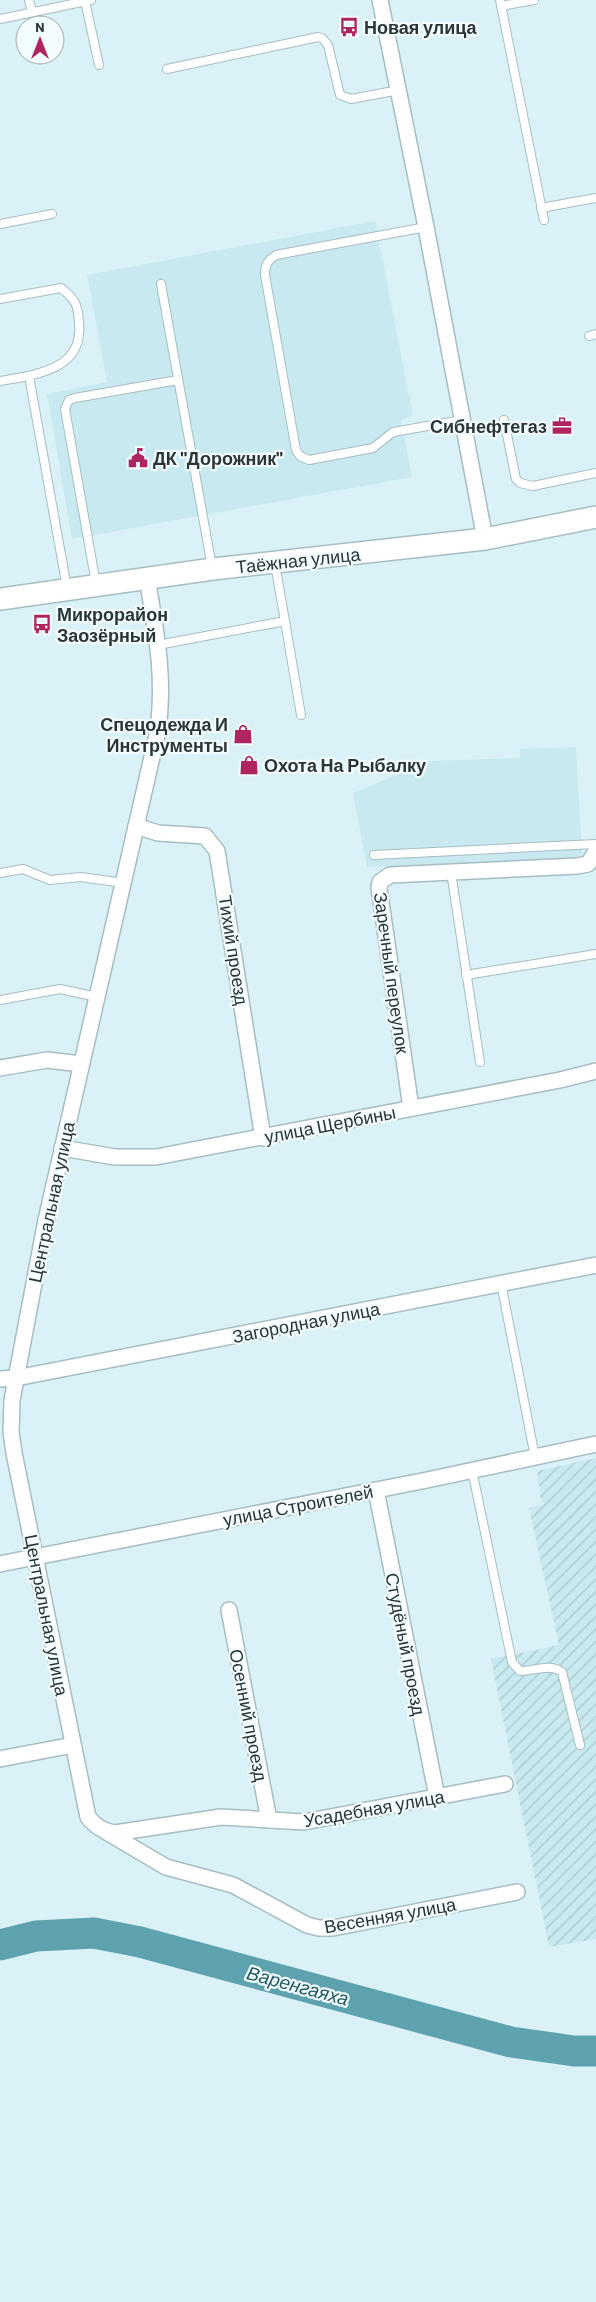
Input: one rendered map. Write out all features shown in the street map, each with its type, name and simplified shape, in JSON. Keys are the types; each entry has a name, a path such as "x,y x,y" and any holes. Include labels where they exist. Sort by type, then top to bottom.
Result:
{"street":[{"path":"380,0 426,227 485,539"},
{"name":"Таёжная улица","path":"0,599 213,569 485,539 596,517"},
{"name":"Центральная улица","path":"100,1828 88,1818 10,1432 12,1400 46,1220 161,711 161,669 147,578"},
{"name":"Тихий проезд","path":"136,826 158,833 206,836 218,851 263,1138"},
{"name":"Заречный переулок","path":"411,1108 379,888 384,878 390,875 577,866 588,864 596,851"},
{"path":"0,1068 48,1060 81,1064"},
{"name":"улица Щербины","path":"62,1148 115,1157 146,1158 176,1154 560,1080 596,1071"},
{"name":"Загородная улица","path":"0,1379 16,1378 596,1265"},
{"name":"улица Строителей","path":"0,1564 376,1490 596,1444"},
{"name":"Студёный проезд","path":"376,1490 437,1797"},
{"name":"Осенний проезд","path":"230,1610 269,1820"},
{"path":"0,1759 73,1745"},
{"name":"Усадебная улица","path":"100,1828 115,1832 221,1817 304,1822 505,1784"},
{"name":"Весенняя улица","path":"100,1828 166,1867 233,1885 307,1924 319,1928 333,1928 517,1892"}],"lane":[{"path":"29,0 32,12"},
{"path":"534,0 501,3 544,220"},
{"path":"0,19 88,1 99,65"},
{"path":"167,68 318,37 322,38 328,45 340,95 351,99 398,90"},
{"path":"541,208 596,198"},
{"path":"0,224 52,214"},
{"path":"426,227 276,255 265,266 296,450 300,456 310,460 364,450 379,445 393,432 462,420"},
{"path":"161,284 213,569"},
{"path":"0,299 61,288 72,295 76,304 80,336 74,354 49,370 0,381"},
{"path":"29,376 67,589"},
{"path":"96,585 65,409 66,404 75,398 178,380"},
{"path":"504,420 516,478 520,483 533,486 596,473"},
{"path":"275,562 301,715"},
{"path":"158,645 285,621"},
{"path":"374,855 596,844"},
{"path":"0,873 23,869 50,880 81,877 123,883"},
{"path":"451,872 480,1062"},
{"path":"466,975 596,954"},
{"path":"0,1000 60,989 97,997"},
{"path":"501,1283 535,1457"},
{"path":"472,1470 512,1662 520,1671 550,1667 562,1672 580,1746"}],"shaded area":[{"path":"375,221 413,416 401,420 412,477 72,539 47,394 107,382 87,275"},
{"path":"576,747 582,854 578,858 367,867 353,793 430,761 520,758 520,749"},
{"path":"596,1458 596,1939 549,1947 491,1659 559,1645 529,1508 544,1504 541,1499 537,1471"}],"waterway":[{"name":"Варенгаяха","path":"0,1945 36,1936 94,1933 140,1942 511,2042 574,2051 596,2051"}],"place":[{"name":"Новая улица","path":"349,27"},
{"name":"Сибнефтегаз","path":"562,426"},
{"name":"ДК \"Дорожник\"","path":"138,458"},
{"name":"Микрорайон Заозёрный","path":"42,624"},
{"name":"Спецодежда И Инструменты","path":"243,734"},
{"name":"Охота На Рыбалку","path":"249,765"}]}
